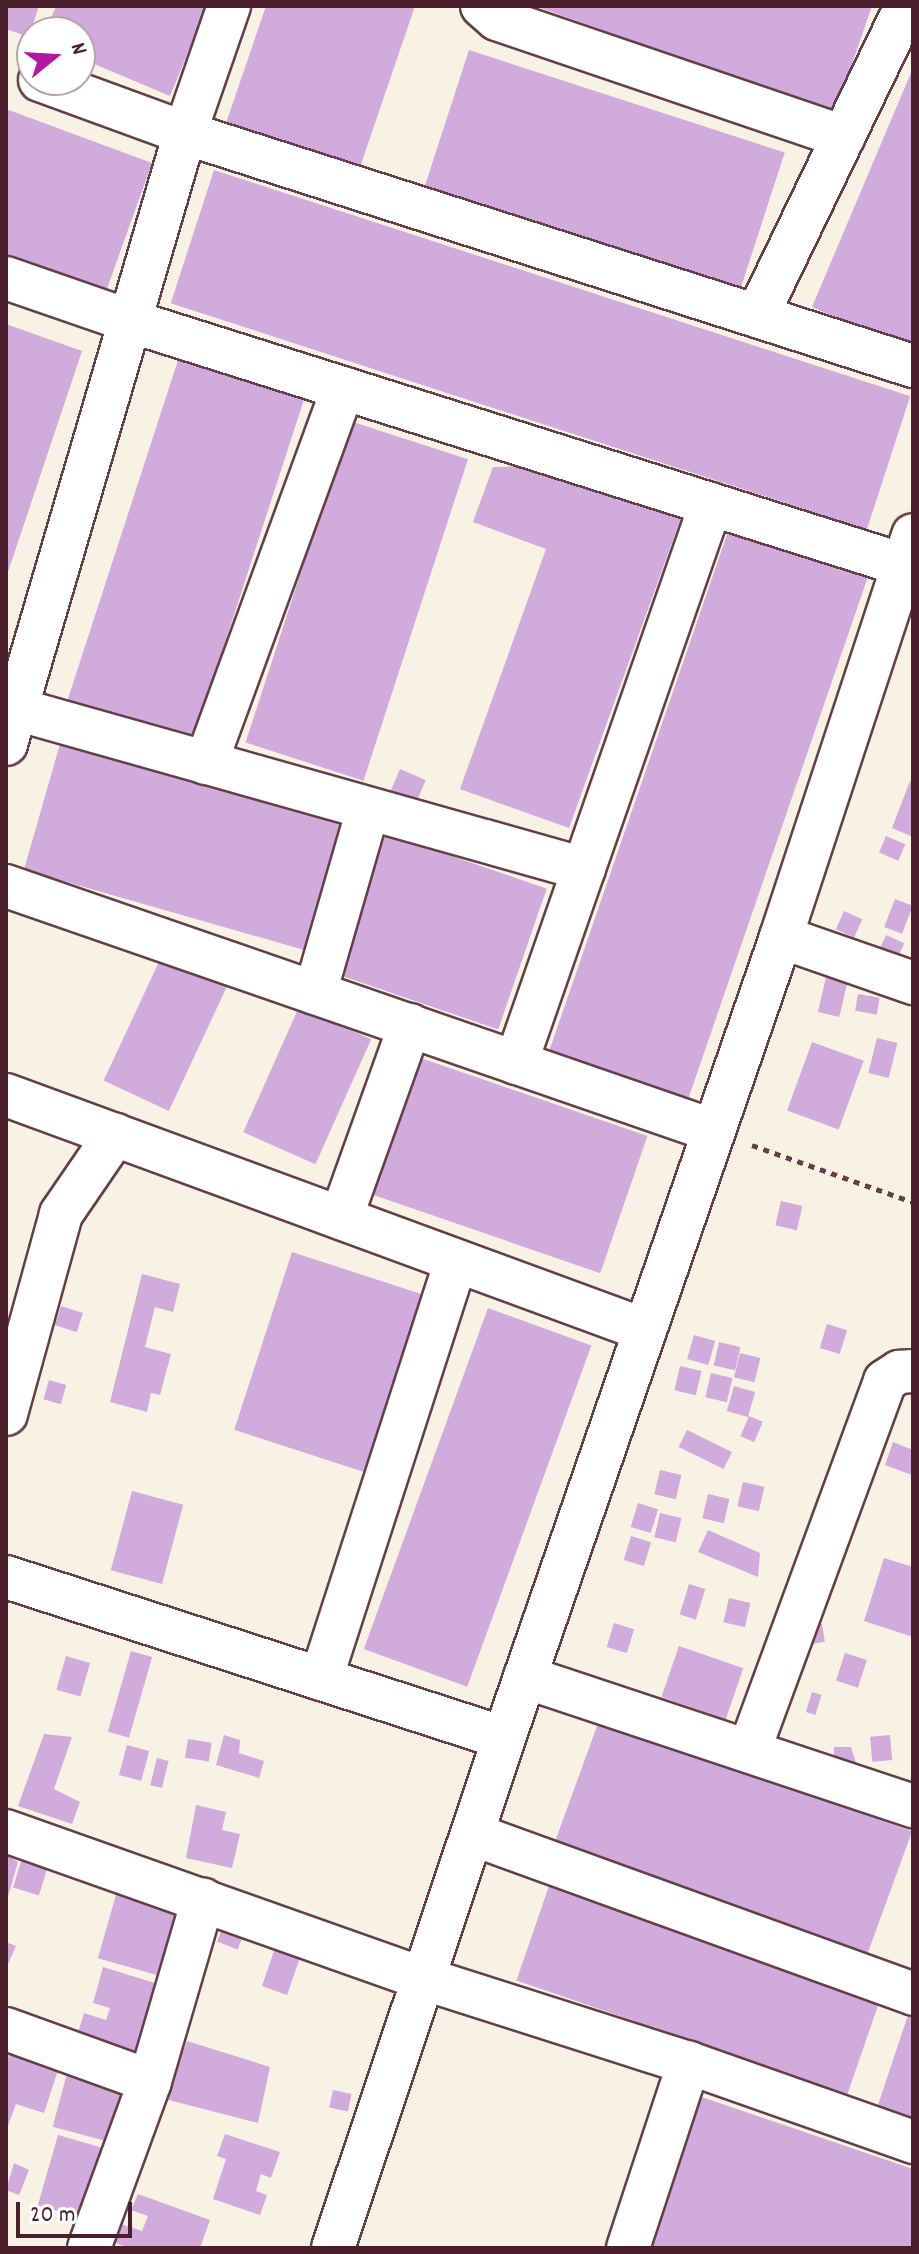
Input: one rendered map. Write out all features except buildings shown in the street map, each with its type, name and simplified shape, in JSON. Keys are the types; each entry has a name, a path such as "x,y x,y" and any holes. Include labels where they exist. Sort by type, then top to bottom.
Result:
{"street":[{"path":"229,6 185,133 11,727 206,763 584,869"},
{"path":"482,6 497,19 843,137"},
{"path":"757,316 906,6"},
{"path":"84,96 185,133 913,366"},
{"path":"6,278 130,321 711,504 910,556 422,1978 333,2248"},
{"path":"206,763 343,388"},
{"path":"516,1063 711,504"},
{"path":"315,993 368,809"},
{"path":"6,886 714,1131"},
{"path":"781,937 913,983"},
{"path":"341,1218 410,1025"},
{"path":"6,1095 645,1330"},
{"path":"6,1414 61,1214 115,1135"},
{"path":"321,1679 456,1261"},
{"path":"749,1751 885,1381 899,1372 913,1371"},
{"path":"6,1577 504,1738"},
{"path":"525,1677 913,1806"},
{"path":"6,1831 422,1978 689,2063 913,2142"},
{"path":"472,1834 913,1994"},
{"path":"89,2248 150,2081 203,1900"},
{"path":"6,2029 150,2081"},
{"path":"628,2248 689,2063"}],"path":[{"path":"714,1131 913,1202"}]}
